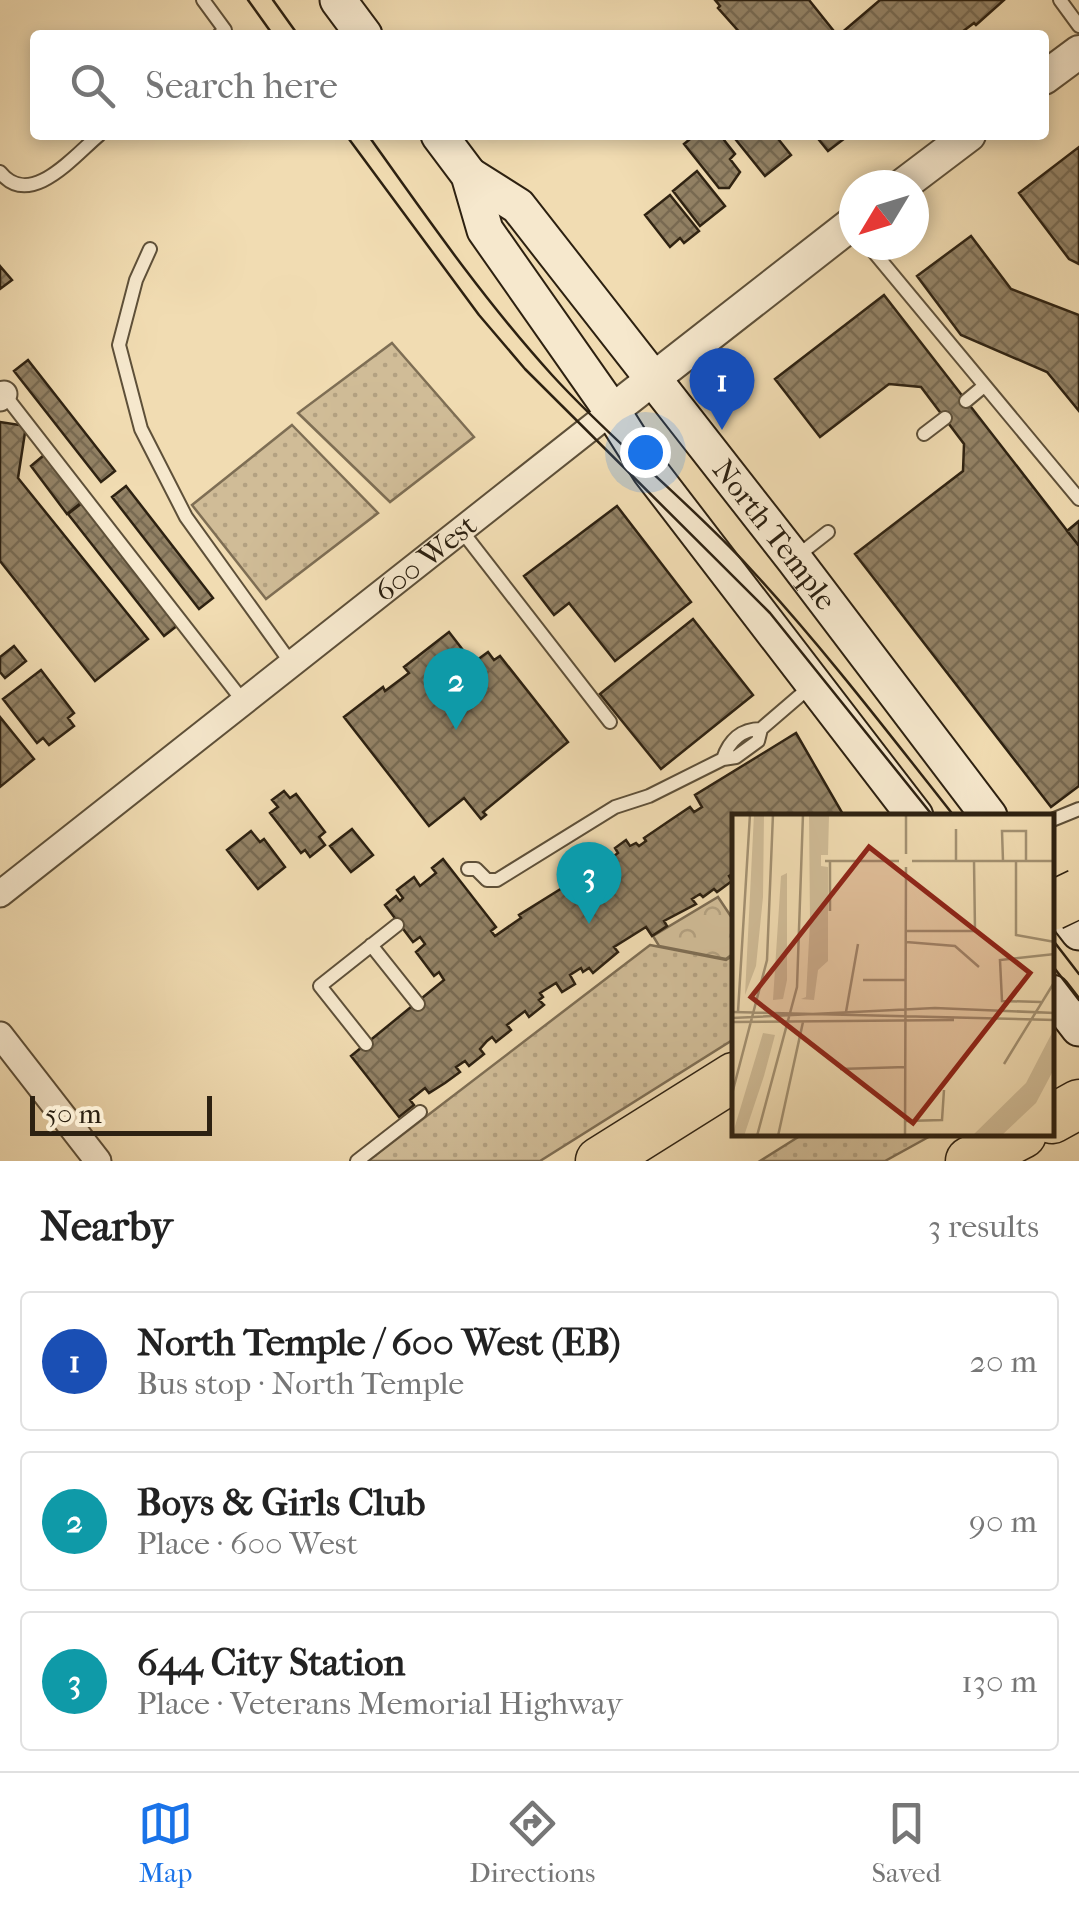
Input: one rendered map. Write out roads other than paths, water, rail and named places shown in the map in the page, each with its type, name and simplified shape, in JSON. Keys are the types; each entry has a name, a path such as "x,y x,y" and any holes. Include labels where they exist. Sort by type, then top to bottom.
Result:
{"highway":[{"path":"1054,905 1079,893"},
{"path":"600,1161 732,1078"},
{"path":"1054,1117 1079,1104"}],"main road":[{"path":"338,0 360,30"},
{"name":"North Temple","path":"443,140 469,175 518,206 654,377 987,814"},
{"name":"North Temple","path":"469,175 484,230 691,527 912,814"},
{"path":"1054,900 1079,932"},
{"path":"1054,995 1079,1028"}],"street":[{"path":"1049,74 1079,52"},
{"path":"923,170 962,140"},
{"name":"600 West","path":"0,894 654,377 839,243"},
{"path":"0,1035 98,1161"}],"lane":[{"path":"202,0 225,30"},
{"path":"1060,0 1079,26"},
{"path":"0,172 8,183 27,188 44,181 93,140"},
{"path":"150,248 136,280 119,346 141,429 186,518 292,662"},
{"path":"881,260 1079,499"},
{"path":"966,401 984,386"},
{"path":"2,396 243,701"},
{"path":"924,434 945,418"},
{"path":"462,530 610,722"},
{"path":"794,559 828,532"},
{"path":"468,869 476,870 487,880 497,880 616,807 649,796 723,759 728,745 749,729 761,729 813,685"},
{"path":"1054,819 1079,808"},
{"path":"366,1044 320,986 398,925"},
{"path":"372,946 418,1004"},
{"path":"357,1161 420,1112"}],"tram line":[{"path":"248,0 269,30"},
{"path":"273,0 294,30"},
{"path":"350,140 479,315 525,369 770,613 931,814"},
{"path":"372,140 527,347 575,400 747,565 827,657 952,814"},
{"path":"1054,942 1079,974"},
{"path":"1054,968 1079,1000"}],"place":[{"name":"North Temple / 600 West (EB)","path":"722,430"},
{"name":"Boys & Girls Club","path":"456,730"},
{"name":"644 City Station","path":"589,924"}]}
